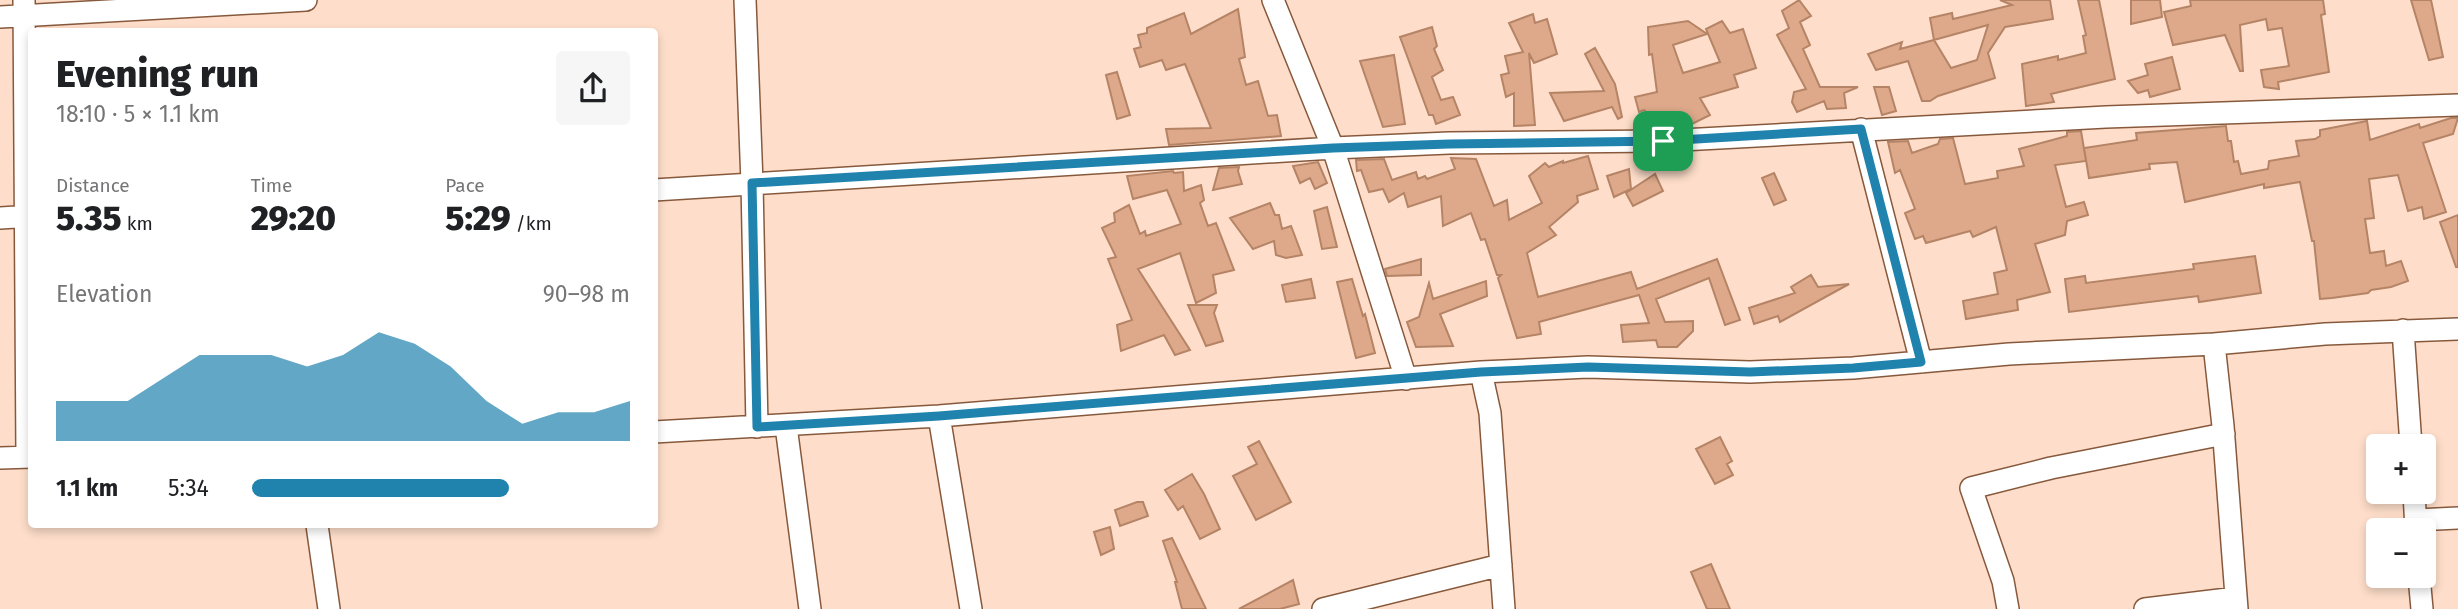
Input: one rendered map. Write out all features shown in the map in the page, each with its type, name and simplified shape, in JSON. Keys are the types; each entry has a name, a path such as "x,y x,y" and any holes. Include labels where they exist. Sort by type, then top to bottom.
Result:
{"street":[{"path":"0,16 24,8 306,0"},
{"path":"745,0 757,427"},
{"path":"1273,0 1333,148 1406,379"},
{"path":"0,218 28,216 24,8"},
{"path":"658,190 1333,148 1663,141 2106,117 2458,104"},
{"path":"1861,129 1921,362"},
{"path":"658,432 939,416 1481,372 1588,367 1750,372 1853,368 2009,354 2214,344 2325,334 2458,329"},
{"path":"2403,330 2410,434"},
{"path":"2145,609 2237,603 2214,344"},
{"path":"1481,372 1490,413 1504,609"},
{"path":"939,416 971,609"},
{"path":"786,426 810,609"},
{"path":"2008,609 2003,581 1972,488 2050,468 2224,434"},
{"path":"0,458 28,457"},
{"path":"2436,522 2458,518"},
{"path":"317,528 329,609"},
{"path":"1323,609 1501,565"},
{"path":"2420,588 2422,609"}],"building":[{"path":"1799,0 1811,16 1800,22 1810,45 1803,49 1820,87 1858,87 1844,93 1846,108 1827,109 1824,101 1797,112 1792,102 1794,92 1806,89 1777,35 1789,28 1782,11"},
{"path":"2000,0 2050,0 2053,19 2005,27 1988,53 1995,78 1930,101 1922,101 1908,61 1876,70 1868,54 1902,42 1900,49 1934,40 1930,18 1952,13 1953,19 2012,5","holes":["1988,25 1977,60 1951,68 1934,40"]},
{"path":"2078,0 2099,0 2115,79 2051,94 2054,102 2026,106 2022,64 2058,56 2058,60 2086,53 2083,36 2086,35"},
{"path":"2131,0 2160,0 2162,17 2131,24"},
{"path":"2190,0 2323,0 2325,14 2321,15 2329,72 2278,82 2279,89 2264,87 2261,70 2289,66 2282,28 2268,30 2266,19 2240,25 2243,71 2240,71 2225,35 2173,45 2164,12 2191,6"},
{"path":"2411,0 2431,0 2443,57 2429,60"},
{"path":"1238,9 1245,57 1239,59 1246,85 1258,81 1268,116 1277,115 1281,136 1169,145 1166,129 1211,128 1185,64 1166,70 1162,60 1140,67 1134,49 1141,47 1138,35 1147,33 1147,28 1184,13 1191,34"},
{"path":"1533,14 1535,23 1547,19 1557,54 1534,63 1529,53 1535,125 1514,126 1514,93 1506,97 1501,75 1509,73 1505,56 1523,52 1509,23"},
{"path":"1688,21 1707,34 1673,45 1683,73 1720,62 1706,29 1722,21 1730,33 1743,29 1756,68 1734,75 1738,87 1700,98 1710,115 1688,126 1686,122 1656,128 1657,123 1644,110 1639,112 1635,97 1657,92 1652,54 1649,55 1648,27"},
{"path":"1432,27 1437,46 1434,49 1443,70 1432,77 1441,100 1453,97 1460,115 1436,124 1433,115 1429,115 1400,37"},
{"path":"1595,48 1615,84 1622,117 1618,119 1612,107 1564,121 1550,93 1604,91 1585,54"},
{"path":"1394,55 1405,124 1383,127 1360,61"},
{"path":"2172,57 2180,89 2150,97 2148,90 2138,93 2128,81 2148,75 2145,64"},
{"path":"1117,72 1130,115 1117,119 1106,75"},
{"path":"1874,87 1889,87 1896,111 1882,115"},
{"path":"2458,118 2453,134 2423,143 2446,212 2424,219 2422,207 2408,211 2398,175 2369,179 2374,218 2365,219 2370,253 2384,251 2386,266 2401,261 2408,281 2368,293 2320,299 2314,241 2300,182 2264,188 2264,184 2185,202 2177,162 2149,164 2150,169 2089,178 2084,148 2137,140 2136,133 2226,126 2234,162 2238,161 2241,174 2268,169 2269,161 2299,156 2296,141 2315,139 2320,136 2320,130 2367,121 2370,140 2419,124 2420,128"},
{"path":"2081,131 2086,161 2055,165 2066,207 2084,202 2088,215 2067,221 2065,235 2035,244 2050,292 2017,300 2018,310 1966,319 1963,301 1998,294 1994,273 2007,270 1996,227 1973,237 1970,231 1926,243 1923,236 1915,239 1905,213 1915,209 1900,170 1895,173 1888,142 1908,141 1912,153 1938,144 1940,139 1953,138 1965,184 1998,178 1997,171 2024,166 2019,149 2067,136 2067,132"},
{"path":"1588,156 1598,189 1577,196 1578,202 1549,227 1556,235 1527,253 1538,297 1631,272 1637,289 1717,259 1740,320 1725,325 1709,278 1656,299 1665,322 1693,321 1693,331 1677,347 1658,347 1656,340 1623,342 1621,325 1649,323 1639,295 1539,322 1541,334 1517,338 1498,278 1501,275 1497,275 1485,239 1481,240 1471,213 1443,226 1441,196 1408,207 1404,193 1389,202 1383,189 1369,192 1361,170 1357,171 1356,160 1384,159 1392,180 1416,172 1418,179 1425,176 1427,179 1455,169 1451,158 1476,159 1494,206 1507,200 1509,220 1542,203 1529,176 1545,163 1549,167"},
{"path":"1318,162 1327,183 1315,189 1310,178 1300,183 1293,166"},
{"path":"1239,167 1242,184 1213,190 1219,168"},
{"path":"1629,169 1631,189 1614,197 1607,176"},
{"path":"1183,172 1184,191 1201,185 1204,200 1200,203 1208,226 1216,223 1234,270 1213,275 1216,293 1196,303 1180,253 1138,269 1190,350 1175,355 1164,335 1121,351 1117,325 1132,320 1108,259 1116,257 1102,228 1115,222 1114,213 1129,205 1140,234 1145,231 1146,236 1181,224 1167,190 1133,199 1127,176"},
{"path":"1774,173 1786,200 1774,205 1762,178"},
{"path":"1655,174 1663,191 1633,206 1626,193"},
{"path":"1270,203 1275,215 1279,215 1282,229 1291,226 1302,255 1286,258 1276,255 1274,241 1253,249 1230,218"},
{"path":"1327,207 1337,247 1322,249 1314,211"},
{"path":"2458,215 2458,267 2456,267 2440,222"},
{"path":"2255,256 2261,293 2199,302 2198,296 2069,312 2065,279 2085,276 2086,283 2194,269 2193,264"},
{"path":"1421,259 1421,275 1387,276 1385,269"},
{"path":"1811,275 1818,287 1849,284 1780,322 1778,316 1754,324 1749,308 1795,293 1791,287"},
{"path":"1311,279 1315,298 1286,302 1282,285"},
{"path":"1352,279 1375,353 1356,358 1337,282"},
{"path":"1486,281 1487,296 1440,314 1453,346 1416,347 1407,322 1419,317 1429,283 1433,299"},
{"path":"1188,305 1217,305 1214,313 1223,341 1206,346"},
{"path":"1720,437 1732,461 1727,464 1733,475 1715,484 1696,449"},
{"path":"1259,441 1291,502 1256,520 1233,476 1257,464 1248,447"},
{"path":"1192,474 1220,529 1200,539 1183,506 1178,510 1165,490"},
{"path":"1143,502 1148,516 1120,526 1115,510"},
{"path":"1110,527 1114,549 1101,555 1094,532"},
{"path":"1172,538 1206,609 1182,609 1177,582 1163,541"},
{"path":"1711,564 1730,609 1707,609 1691,572"},
{"path":"1293,580 1299,604 1280,609 1239,609"}],"route":[{"path":"1861,129 1921,362 1750,372 1588,367 1481,372 939,416 757,427 752,183 1333,148 1663,141 1861,129"}]}
